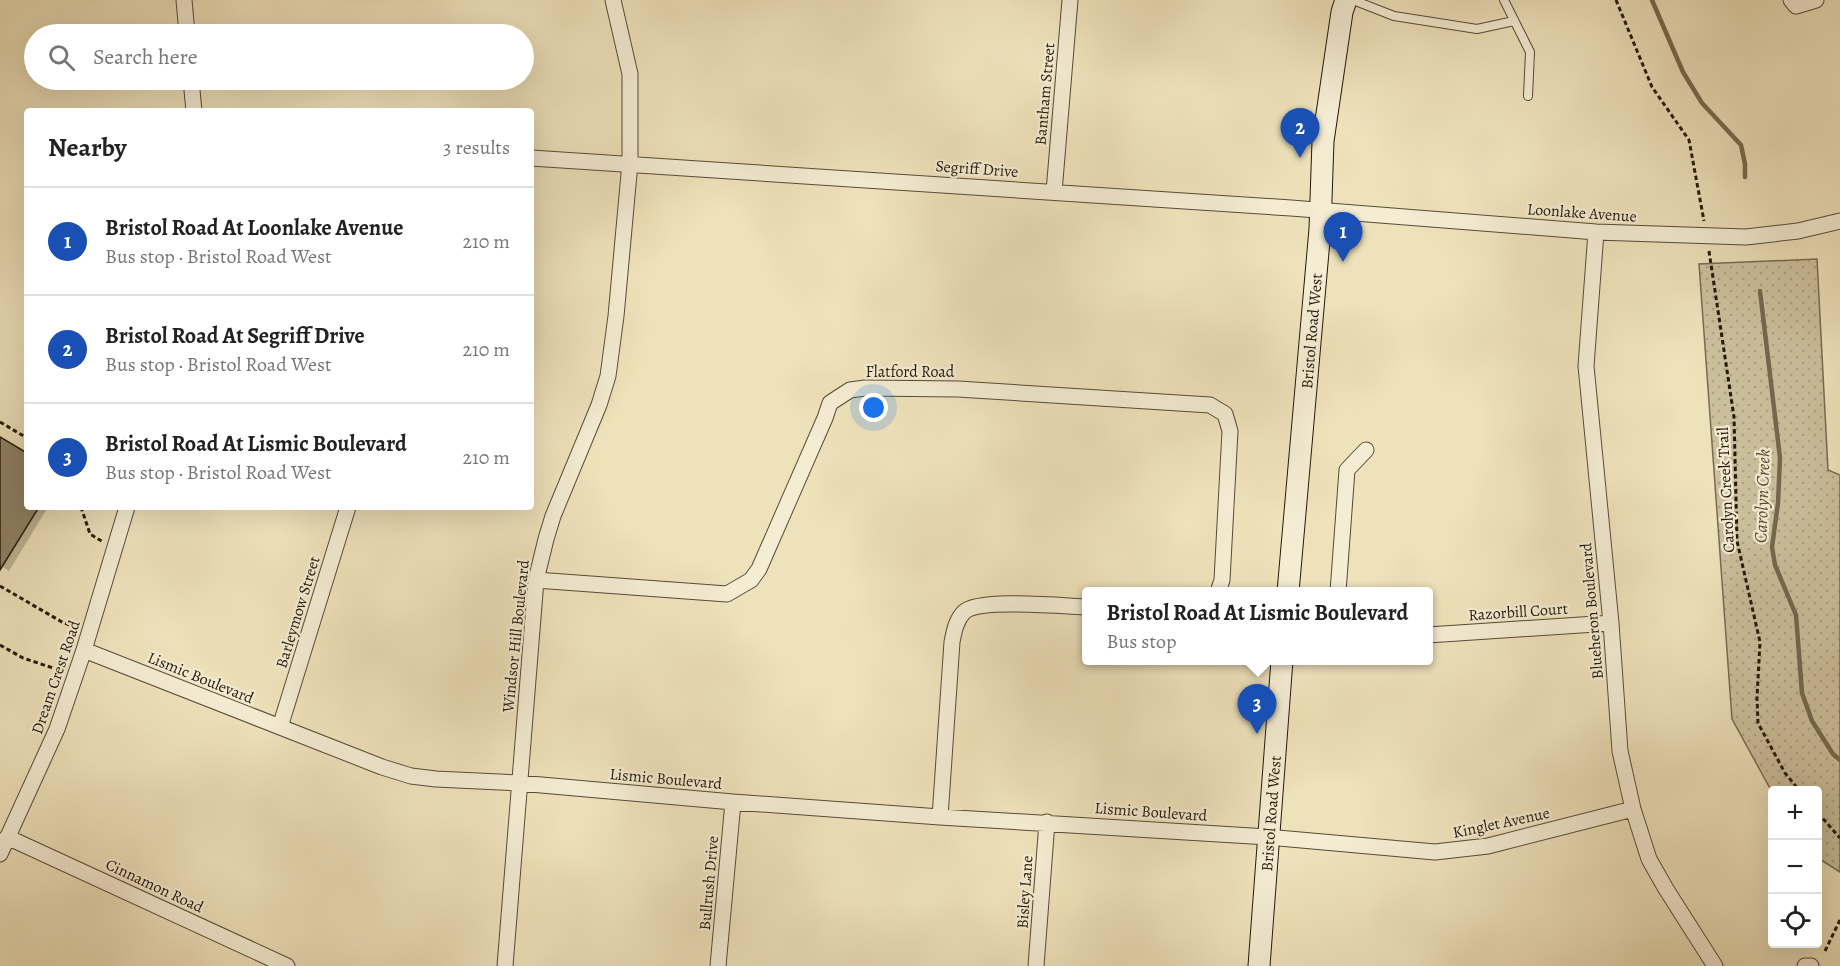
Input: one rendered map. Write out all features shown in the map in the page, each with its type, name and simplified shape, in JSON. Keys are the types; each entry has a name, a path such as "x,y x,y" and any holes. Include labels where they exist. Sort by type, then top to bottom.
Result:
{"street":[{"path":"184,0 186,24"},
{"name":"Windsor Hill Boulevard","path":"505,966 536,580 554,516 599,405 608,376 616,316 630,163 630,74 613,0"},
{"name":"Bantham Street","path":"1054,192 1070,0"},
{"name":"Bristol Road West","path":"1288,587 1321,210 1323,141 1342,12 1346,0"},
{"path":"1791,0 1796,6 1816,0"},
{"path":"192,90 194,108"},
{"path":"534,158 630,163"},
{"name":"Segriff Drive","path":"630,163 1321,210"},
{"name":"Loonlake Avenue","path":"1321,210 1596,232 1746,237 1797,231 1840,221"},
{"name":"Blueheron Boulevard","path":"1596,232 1586,366 1611,623 1620,751 1633,809 1649,859 1715,966"},
{"name":"Flatford Road","path":"536,580 727,594 752,580 759,569 830,403 850,390 865,388 958,389 1210,405 1225,414 1230,431 1222,580 1219,587"},
{"path":"1338,587 1347,470 1366,450"},
{"name":"Dream Crest Road","path":"0,854 44,760 76,675 126,510"},
{"name":"Barleymow Street","path":"280,727 347,510"},
{"path":"940,816 952,642 955,626 965,611 983,604 1082,607"},
{"name":"Razorbill Court","path":"1433,635 1611,623"},
{"name":"Lismic Boulevard","path":"84,650 382,767 411,776 733,802 1268,837"},
{"name":"Bristol Road West","path":"1259,966 1281,665"},
{"name":"Bullrush Drive","path":"718,966 733,802"},
{"name":"Kinglet Avenue","path":"1268,837 1435,852 1488,846 1633,809"},
{"name":"Bisley Lane","path":"1036,966 1047,822"},
{"name":"Cinnamon Road","path":"7,837 287,966"},
{"path":"1805,966 1811,966"}],"lane":[{"path":"1353,0 1394,16 1478,29 1514,21"},
{"path":"1504,0 1530,52 1527,96"}],"path":[{"path":"1616,0 1652,87 1689,140 1704,223"},
{"name":"Carolyn Creek Trail","path":"1708,248 1734,417 1737,541 1760,642 1758,723 1785,773 1796,786"},
{"path":"0,422 24,436"},
{"path":"82,510 90,534 115,549"},
{"path":"0,586 62,622 89,633"},
{"path":"0,645 22,658 76,675"},
{"path":"1822,818 1840,838"},
{"path":"1825,951 1840,920"}],"shaded area":[{"path":"1817,259 1828,470 1840,475 1840,872 1822,861 1822,786 1769,786 1732,719 1699,264"}],"building":[{"path":"0,437 24,451 24,510 37,510 0,570"}],"waterway":[{"name":"Carolyn Creek","path":"1652,0 1683,72 1702,103 1741,145 1745,177"},
{"name":"Carolyn Creek","path":"1760,291 1780,458 1778,503 1772,547 1775,565 1796,615 1802,693 1812,721 1833,754 1840,760"}],"place":[{"name":"Bristol Road At Segriff Drive","path":"1300,158"},
{"name":"Bristol Road At Loonlake Avenue","path":"1343,262"},
{"name":"Bristol Road At Lismic Boulevard","path":"1257,734"}]}
